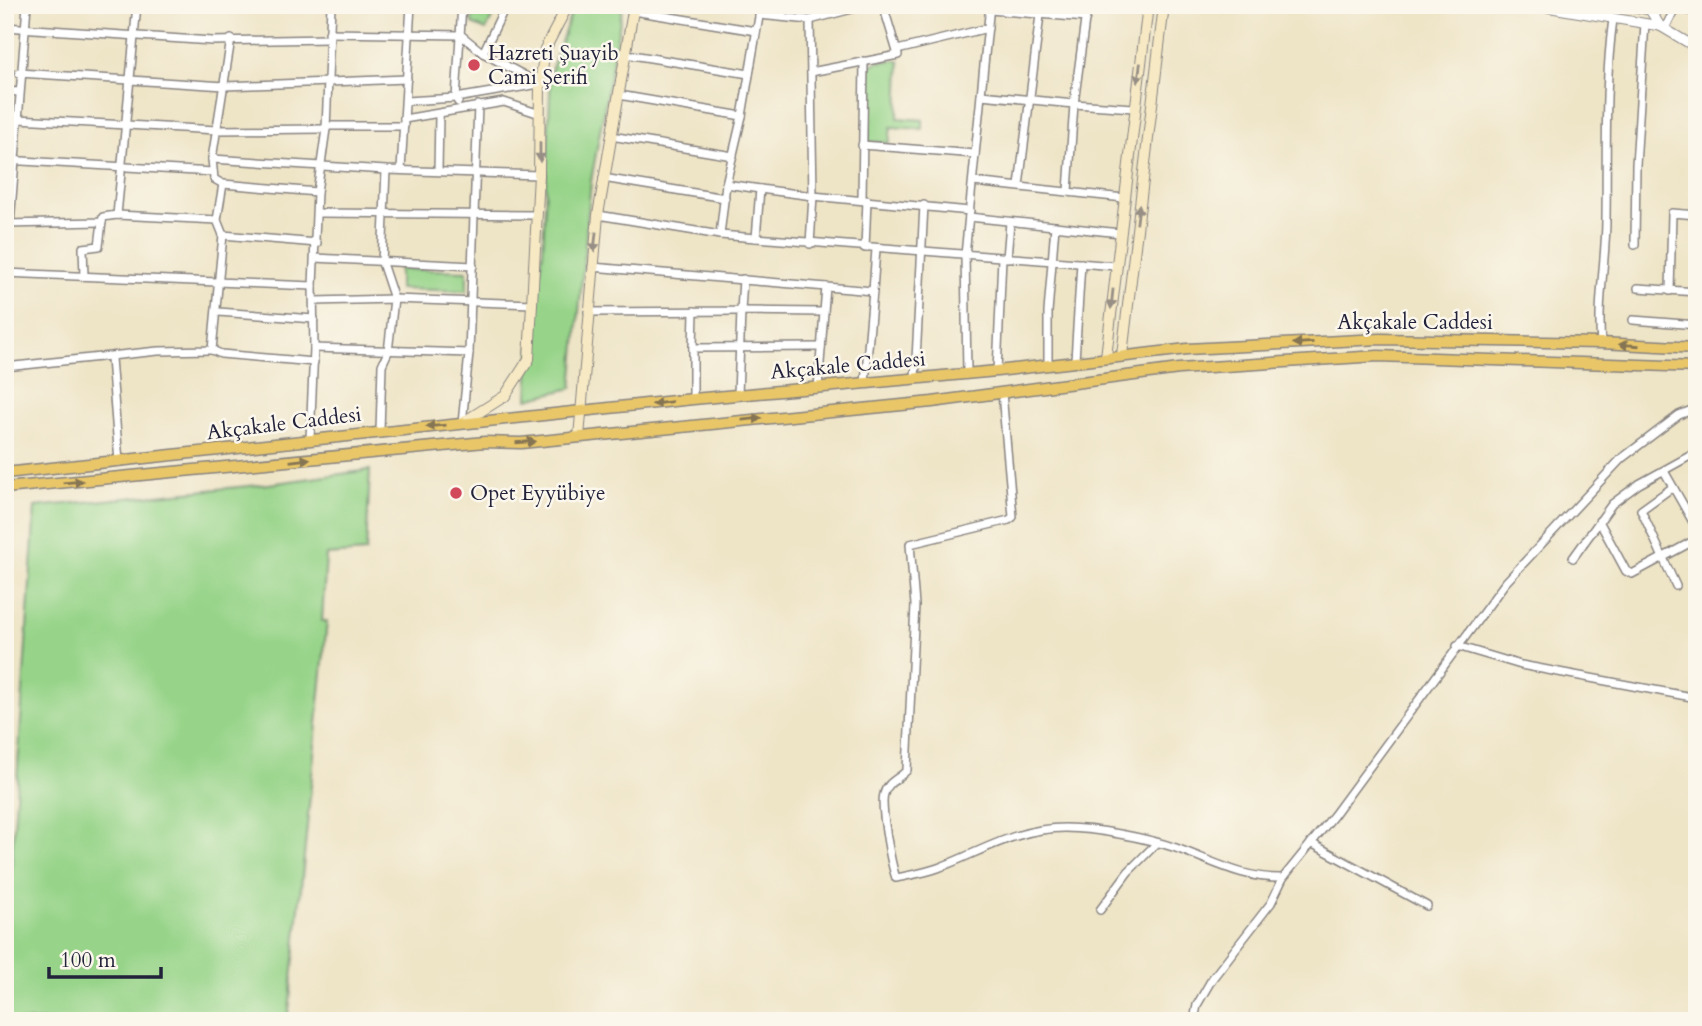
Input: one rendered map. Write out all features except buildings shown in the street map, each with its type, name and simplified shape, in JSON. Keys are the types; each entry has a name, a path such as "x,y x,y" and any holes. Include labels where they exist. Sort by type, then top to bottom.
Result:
{"main road":[{"path":"461,424 505,396 528,359 540,175 540,84 545,49 568,5"},
{"path":"1106,357 1148,5"},
{"path":"1122,355 1164,5"},
{"path":"579,437 579,412 598,215 633,8"},
{"name":"Akçakale Caddesi","path":"5,472 738,394 997,371 1122,355 1380,339 1601,343 1697,348"},
{"name":"Akçakale Caddesi","path":"5,488 485,442 521,443 1002,393 1179,369 1378,356 1697,367"}],"street":[{"path":"27,5 19,73 16,162 8,224 102,222"},
{"path":"117,215 137,5"},
{"path":"310,439 317,192 323,165 326,128 331,5"},
{"path":"401,170 411,5"},
{"path":"462,5 456,98 463,109"},
{"path":"483,53 506,5"},
{"path":"720,235 726,184 742,116 761,5"},
{"path":"759,15 814,5"},
{"path":"759,15 810,20 867,5"},
{"path":"811,72 898,55 883,5"},
{"path":"1068,191 1074,104 1087,5"},
{"path":"1534,5 1662,27 1697,48"},
{"path":"1626,5 1650,10 1662,27"},
{"path":"633,8 756,31"},
{"path":"967,373 965,255 990,8 1086,18"},
{"path":"1662,27 1675,8 1697,12"},
{"path":"1019,186 1040,15"},
{"path":"1601,343 1598,312 1604,276 1606,80 1613,19"},
{"path":"810,20 813,196 810,244"},
{"path":"1635,245 1636,164 1645,23"},
{"path":"5,27 212,41 411,32 461,35 483,53 540,84"},
{"path":"897,50 988,28"},
{"path":"231,39 212,159 214,179 223,184 317,192"},
{"path":"626,54 749,74"},
{"path":"864,61 862,145 865,248"},
{"path":"19,73 225,86 407,79"},
{"path":"406,101 456,98 540,84"},
{"path":"5,91 19,92"},
{"path":"619,95 742,116"},
{"path":"981,95 1134,108"},
{"path":"18,118 217,130 326,128 404,122 504,102 540,114"},
{"path":"461,424 469,354 478,106"},
{"path":"438,171 439,115"},
{"path":"611,136 733,156"},
{"path":"862,145 975,154"},
{"path":"212,159 386,170 540,175"},
{"path":"5,160 213,172"},
{"path":"380,431 382,365 388,352 394,299 382,263 386,170"},
{"path":"604,178 725,198"},
{"path":"973,182 1124,198"},
{"path":"212,350 221,280 223,235 217,220 223,184"},
{"path":"726,184 813,196 924,205 1010,222 1120,233"},
{"path":"756,238 760,189"},
{"path":"915,379 924,205"},
{"path":"318,213 536,215"},
{"path":"1670,291 1672,213 1697,215"},
{"path":"84,276 83,248 99,246 103,217 117,215 217,220"},
{"path":"598,215 720,235 810,244 1116,266"},
{"path":"997,371 1010,222"},
{"path":"1048,364 1051,261 1055,226"},
{"path":"223,235 317,243"},
{"path":"865,383 876,249"},
{"path":"315,258 472,266"},
{"path":"1075,360 1081,263"},
{"path":"592,267 873,291"},
{"path":"5,274 221,280 313,286"},
{"path":"738,394 743,279"},
{"path":"818,388 826,287"},
{"path":"1637,288 1697,292"},
{"path":"314,301 394,299 532,304"},
{"path":"692,399 694,311"},
{"path":"218,312 314,319"},
{"path":"588,312 824,312"},
{"path":"1633,320 1697,325"},
{"path":"693,348 821,347"},
{"path":"314,348 469,354"},
{"path":"5,367 158,351 212,350 221,354 314,362"},
{"path":"111,358 119,461"},
{"path":"1002,393 1013,517 910,544 915,605 907,770 900,779 888,784 883,795 890,860 896,878 939,868 998,841 1031,831 1066,828 1157,844 1252,878 1283,878"},
{"path":"1194,1021 1197,1005 1212,979 1271,903 1283,878 1505,583 1621,458 1662,426 1695,411"},
{"path":"1573,558 1612,504 1697,452"},
{"path":"1664,471 1697,529"},
{"path":"1673,487 1641,510 1676,586"},
{"path":"1599,521 1626,571 1632,574 1665,559 1697,539"},
{"path":"1457,646 1521,665 1697,698"},
{"path":"1311,843 1427,906"},
{"path":"1100,910 1128,872 1157,844"}],"green space":[{"path":"473,5 498,5 486,30 472,24"},
{"path":"574,5 623,5 591,181 572,388 528,399 531,338 543,251 551,71"},
{"path":"877,62 900,62 898,118 923,120 923,129 891,127 889,143 869,142 869,67"},
{"path":"399,269 467,271 467,291 399,289"},
{"path":"370,470 366,552 326,555 322,621 327,621 288,1021 5,1021 5,964 35,507 269,484"}],"place":[{"name":"Hazreti Şuayib Cami Şerifi","path":"474,65"},
{"name":"Opet Eyyübiye","path":"456,493"}]}
